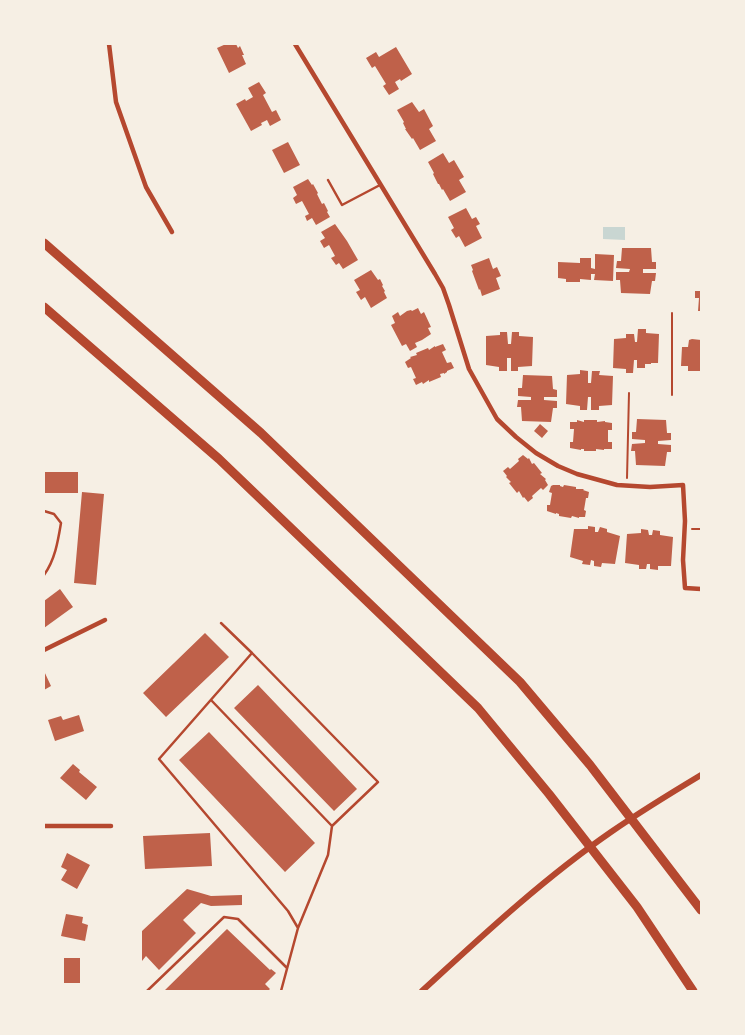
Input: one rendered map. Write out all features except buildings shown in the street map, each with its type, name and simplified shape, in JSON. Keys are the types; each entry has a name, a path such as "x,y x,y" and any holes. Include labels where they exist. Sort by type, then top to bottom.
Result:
{"highway":[{"path":"44,243 268,440 520,682 590,765 701,910"},
{"path":"44,306 219,459 478,708 549,794 637,907 693,991"}],"main road":[{"path":"422,991 539,887 611,832 701,775"}],"street":[{"path":"110,44 116,102 146,187 172,232"},
{"path":"295,44 436,274 449,305 469,369 497,419 536,452 558,466 577,474 617,485 650,487 683,485 685,588 701,589"},
{"path":"44,650 105,620"},
{"path":"44,826 111,826"}],"lane":[{"path":"328,180 342,205 381,184"},
{"path":"44,511 54,514 61,523 58,543 50,566 44,575"},
{"path":"221,623 378,782 332,826 328,855 298,928 281,991"},
{"path":"252,653 159,759 288,912 298,928"},
{"path":"211,700 332,826"},
{"path":"147,991 224,917 238,918 287,968"}],"path":[{"path":"672,313 672,394"},
{"path":"626,485 629,393"}],"shaded area":[{"path":"603,227 625,227 625,240 603,239"}]}
